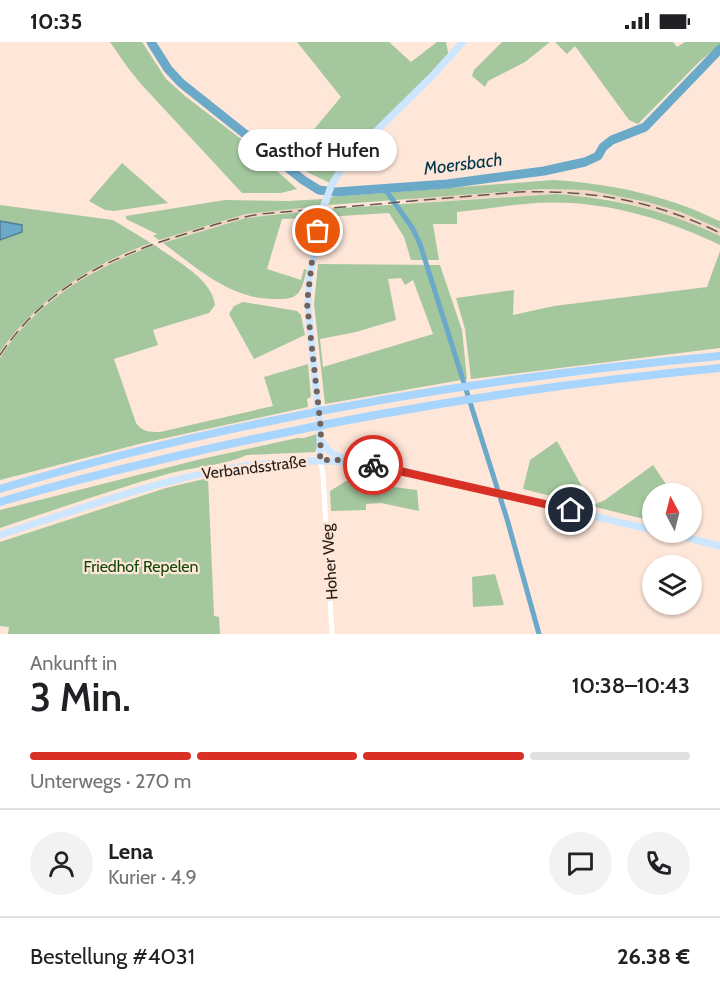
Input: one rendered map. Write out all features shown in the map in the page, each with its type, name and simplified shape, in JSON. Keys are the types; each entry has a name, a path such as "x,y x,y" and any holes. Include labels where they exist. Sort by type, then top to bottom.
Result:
{"highway":[{"path":"0,489 133,453 306,415 481,385 720,356"},
{"path":"0,502 137,465 306,428 455,402 720,369"}],"main road":[{"name":"Hoher Weg","path":"320,460 307,303 312,261 329,190 348,159 463,42"},
{"path":"320,439 329,451 346,460"},
{"name":"Verbandsstraße","path":"0,535 197,474 266,462 320,460 346,460 393,468 642,528"},
{"path":"702,541 720,546"}],"street":[{"name":"Hoher Weg","path":"320,460 332,604 332,634"}],"shaded area":[{"path":"543,189 587,190 647,202 707,223 720,230 720,236 666,214 606,198 556,194 410,203 408,199"},
{"path":"320,206 319,210 246,218 163,243 159,240 246,214"},
{"path":"151,243 155,245 99,269 54,298 28,321 0,358 0,352 17,329 30,314 58,291 93,268"}],"green space":[{"path":"110,42 142,42 166,79 245,142 297,189 281,193 242,193 141,84"},
{"path":"297,42 389,42 411,62 437,42 446,42 449,57 348,159 332,184 307,172 290,158 341,97"},
{"path":"502,42 550,42 525,62 488,81 485,87 472,76 474,70"},
{"path":"555,42 673,42 677,47 685,42 720,42 720,45 700,61 638,124 629,120 575,46 567,54"},
{"path":"122,163 168,203 114,211 105,210 89,201"},
{"path":"554,180 596,184 658,197 720,221 720,229 681,212 647,202 587,190 543,189 328,205 331,197"},
{"path":"556,194 620,202 681,219 720,236 720,245 673,225 625,211 576,203 550,203 457,212 457,224 433,224 439,260 411,260 404,237 389,213 325,217 327,209"},
{"path":"323,199 320,206 246,214 159,240 153,236 157,234 126,219 126,216 225,200"},
{"path":"0,205 113,220 151,243 107,262 67,286 31,315 0,352 0,240 22,232 21,225 0,221"},
{"path":"319,210 317,218 282,219 267,269 301,280 304,269 307,270 303,284 294,297 273,299 241,293 214,280 163,243 246,218"},
{"path":"155,245 200,278 212,295 215,305 209,313 153,330 158,345 114,359 136,423 146,431 160,432 273,406 264,377 308,364 311,397 307,399 308,407 143,443 0,480 0,358 31,320 68,289 110,264"},
{"path":"720,251 720,348 471,379 465,329 456,298 514,290 513,315 554,306 707,287"},
{"path":"318,264 440,265 462,330 467,379 325,404 314,304","holes":["401,278 405,285 413,280 433,334 323,367 320,339 356,332 396,320 388,279"]},
{"path":"243,302 297,311 301,315 305,335 254,359 229,314 234,306"},
{"path":"317,434 315,452 247,455 220,464 171,473 0,528 0,510 197,460"},
{"path":"557,441 591,503 596,504 653,465 665,483 642,483 642,519 523,489 530,460"},
{"name":"Friedhof Repelen","path":"208,478 214,616 219,617 220,634 8,634 9,627 0,626 0,542 166,488"},
{"path":"346,481 417,490 419,511 381,503 366,504 366,510 331,511 330,491"},
{"path":"495,574 504,605 473,607 472,577"}],"water":[{"path":"0,221 22,225 22,232 0,240"}],"waterway":[{"name":"Moersbach","path":"151,42 168,69 181,83 303,180 319,190 336,192 447,184 544,171 585,162 598,156 603,147 612,140 645,127 720,49"},
{"path":"385,189 413,229 420,244 507,519 539,634"}],"railway":[{"path":"0,355 18,331 38,311 59,293 105,264 157,243 223,222 261,214 518,192 571,193 597,195 646,205 671,212 720,233"}],"way so far":[{"path":"318,231 307,303 321,430 320,460 346,460 373,465"}],"place":[{"name":"Gasthof Hufen","path":"318,231"}],"route":[{"path":"373,465 413,472 571,510"}]}
